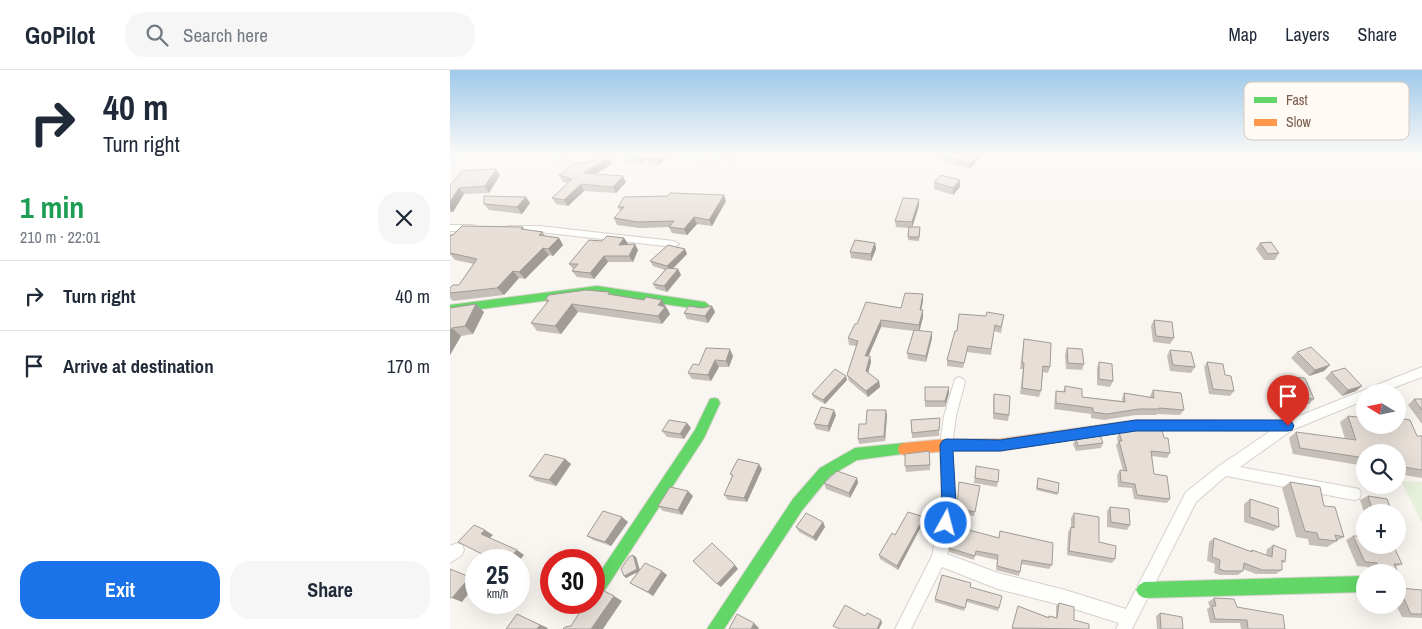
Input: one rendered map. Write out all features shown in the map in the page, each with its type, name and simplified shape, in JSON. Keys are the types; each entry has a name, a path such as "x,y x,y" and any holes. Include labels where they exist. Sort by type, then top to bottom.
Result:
{"street":[{"path":"450,228 539,229 674,244"},
{"path":"450,309 597,290 705,306"},
{"path":"1391,384 1422,372"},
{"path":"903,629 939,558 949,505 946,445 950,416 959,382"},
{"path":"939,558 998,581 1065,598 1126,624 1191,497 1224,470 1288,426 1356,399"},
{"path":"605,577 700,434 714,403"},
{"path":"715,629 798,504 825,472 855,454 946,445 1000,446 1136,425 1288,426"},
{"path":"1224,470 1354,494"},
{"path":"1144,590 1356,584"}],"green space":[{"path":"1406,481 1422,482 1422,523 1406,491"}],"building":[{"path":"452,182 488,182 485,186 459,188 450,202 450,185"},
{"path":"569,182 617,182 613,187 581,184 564,200 552,198"},
{"path":"934,182 958,182 953,188"},
{"path":"670,193 724,195 709,220 694,217 684,229 669,227 674,221 637,222 614,218 624,207 618,207 624,197 668,196"},
{"path":"484,196 526,197 517,207 484,204"},
{"path":"903,198 919,199 912,222 895,221"},
{"path":"462,226 523,227 521,229 543,232 539,235 559,238 548,249 543,248 519,272 513,271 497,288 450,293 450,288 453,285 459,285 477,259 450,253 450,235 453,235"},
{"path":"909,227 920,227 919,237 908,237"},
{"path":"607,236 624,238 619,245 635,244 629,256 604,256 590,273 572,271 578,264 569,264 589,240 602,241"},
{"path":"855,240 875,243 871,254 850,252"},
{"path":"1271,242 1279,253 1268,254 1260,243"},
{"path":"668,245 685,249 667,266 650,261"},
{"path":"667,268 678,269 664,286 653,284"},
{"path":"586,290 609,292 608,294 644,300 646,297 662,300 658,305 665,307 658,316 572,304 555,326 531,323 549,300 545,300 549,295"},
{"path":"905,293 923,294 920,310 923,310 919,325 881,320 865,356 870,356 866,371 879,381 866,391 847,375 858,341 848,338 855,324 857,324 866,302 901,308"},
{"path":"476,304 465,326 452,328 450,331 450,308"},
{"path":"689,306 702,308 712,306 705,316 684,313"},
{"path":"987,312 1004,315 1001,327 995,325 991,349 968,346 964,363 947,360 955,331 957,331 959,314 986,316"},
{"path":"1154,320 1172,322 1174,338 1156,336"},
{"path":"914,330 932,332 926,356 907,353"},
{"path":"1024,339 1051,343 1050,367 1043,366 1041,391 1022,388"},
{"path":"1311,347 1330,365 1315,370 1297,352"},
{"path":"706,348 730,349 726,361 715,360 708,375 688,373 693,364 699,365"},
{"path":"1067,348 1082,349 1084,364 1068,363"},
{"path":"1170,350 1191,352 1195,367 1173,365"},
{"path":"1099,362 1112,364 1113,381 1099,379"},
{"path":"1207,362 1223,364 1225,375 1231,376 1234,391 1213,389"},
{"path":"1345,368 1360,384 1356,384 1356,388 1348,390 1331,372"},
{"path":"835,369 846,376 823,400 812,394"},
{"path":"1281,377 1305,378 1314,399 1290,397"},
{"path":"1065,386 1082,389 1082,397 1125,402 1124,393 1154,398 1153,390 1181,393 1184,410 1159,408 1107,414 1093,412 1093,408 1056,403 1056,391 1065,392"},
{"path":"925,387 949,387 945,401 925,401"},
{"path":"994,394 1010,396 1009,415 994,413"},
{"path":"1414,399 1422,399 1422,410"},
{"path":"821,407 834,410 828,426 814,424"},
{"path":"867,410 886,410 884,436 858,439 859,424 866,424"},
{"path":"1348,416 1356,417 1356,434 1406,434 1406,419 1410,420 1417,436 1422,436 1422,470 1406,467 1406,444 1356,444 1356,457 1300,448 1296,432 1356,440"},
{"path":"940,418 939,430 912,433 911,420"},
{"path":"669,420 687,423 680,434 662,431"},
{"path":"1139,430 1162,430 1164,438 1168,438 1170,453 1151,451 1154,474 1167,476 1170,499 1137,495 1135,484 1121,482 1120,470 1127,471 1119,441 1122,441 1119,433"},
{"path":"1100,435 1103,443 1078,446 1076,439"},
{"path":"929,451 930,465 905,466 905,454"},
{"path":"545,454 565,459 549,480 529,476"},
{"path":"738,459 759,464 744,498 724,495 733,475 730,474"},
{"path":"976,466 999,470 998,482 975,478"},
{"path":"837,471 857,478 849,493 824,483"},
{"path":"1038,478 1059,483 1058,493 1037,488"},
{"path":"959,482 980,486 975,512 957,508"},
{"path":"1290,482 1320,487 1324,506 1335,507 1344,537 1335,535 1337,541 1319,539 1317,533 1305,531"},
{"path":"670,487 688,491 678,510 658,506"},
{"path":"1368,496 1387,499 1389,504 1370,504"},
{"path":"1250,499 1278,508 1279,527 1250,517"},
{"path":"1110,507 1129,509 1130,525 1111,522"},
{"path":"603,511 622,517 605,542 587,536"},
{"path":"908,512 924,517 897,566 879,555 892,533 895,535"},
{"path":"806,513 823,522 813,537 796,527"},
{"path":"1074,513 1099,517 1099,542 1116,546 1115,559 1069,551 1071,527 1074,528"},
{"path":"474,525 485,530 481,534 515,549 472,549 458,542"},
{"path":"954,526 999,538 1000,531 1053,543 1052,565 1022,560 1020,572 997,566 998,555 976,551 975,556 949,548"},
{"path":"1214,538 1272,557 1273,545 1286,550 1285,562 1282,560 1282,570 1262,570 1244,563 1243,571 1219,569 1220,560 1212,557"},
{"path":"712,543 735,565 717,584 693,561"},
{"path":"1361,554 1397,554 1402,564 1377,564 1365,562"},
{"path":"633,555 637,569 624,576 621,569 629,557"},
{"path":"645,563 662,571 648,592 630,583"},
{"path":"450,569 465,575 465,583 452,598 450,597"},
{"path":"942,575 971,583 970,587 1002,596 999,608 967,599 965,608 935,599"},
{"path":"1406,589 1422,590 1422,614 1411,614 1406,603"},
{"path":"605,592 614,596 605,609"},
{"path":"1214,598 1234,599 1237,607 1283,615 1285,629 1248,629 1247,620 1215,619 1212,606 1216,606"},
{"path":"1059,603 1074,607 1074,620 1089,624 1089,629 1012,628 1018,606 1049,618 1049,616 1057,618"},
{"path":"845,605 865,616 867,613 881,620 877,629 840,629 833,626"},
{"path":"1160,613 1182,617 1183,629 1161,629"},
{"path":"517,614 540,625 537,629 506,629"},
{"path":"578,614 601,614 591,629 563,629 571,626"},
{"path":"737,614 754,623 751,629 729,629"}],"traffic: fast":[{"path":"450,309 597,290 705,306"},
{"path":"605,577 700,434 714,403"},
{"path":"1200,425 1288,426"},
{"path":"715,629 798,504 825,472 855,454 904,449"},
{"path":"1144,590 1356,584"}],"traffic: slow":[{"path":"904,449 946,445 1000,445 1136,425 1200,425"}],"route":[{"path":"946,523 949,505 946,445 1000,446 1136,425 1201,427 1288,426"}]}
